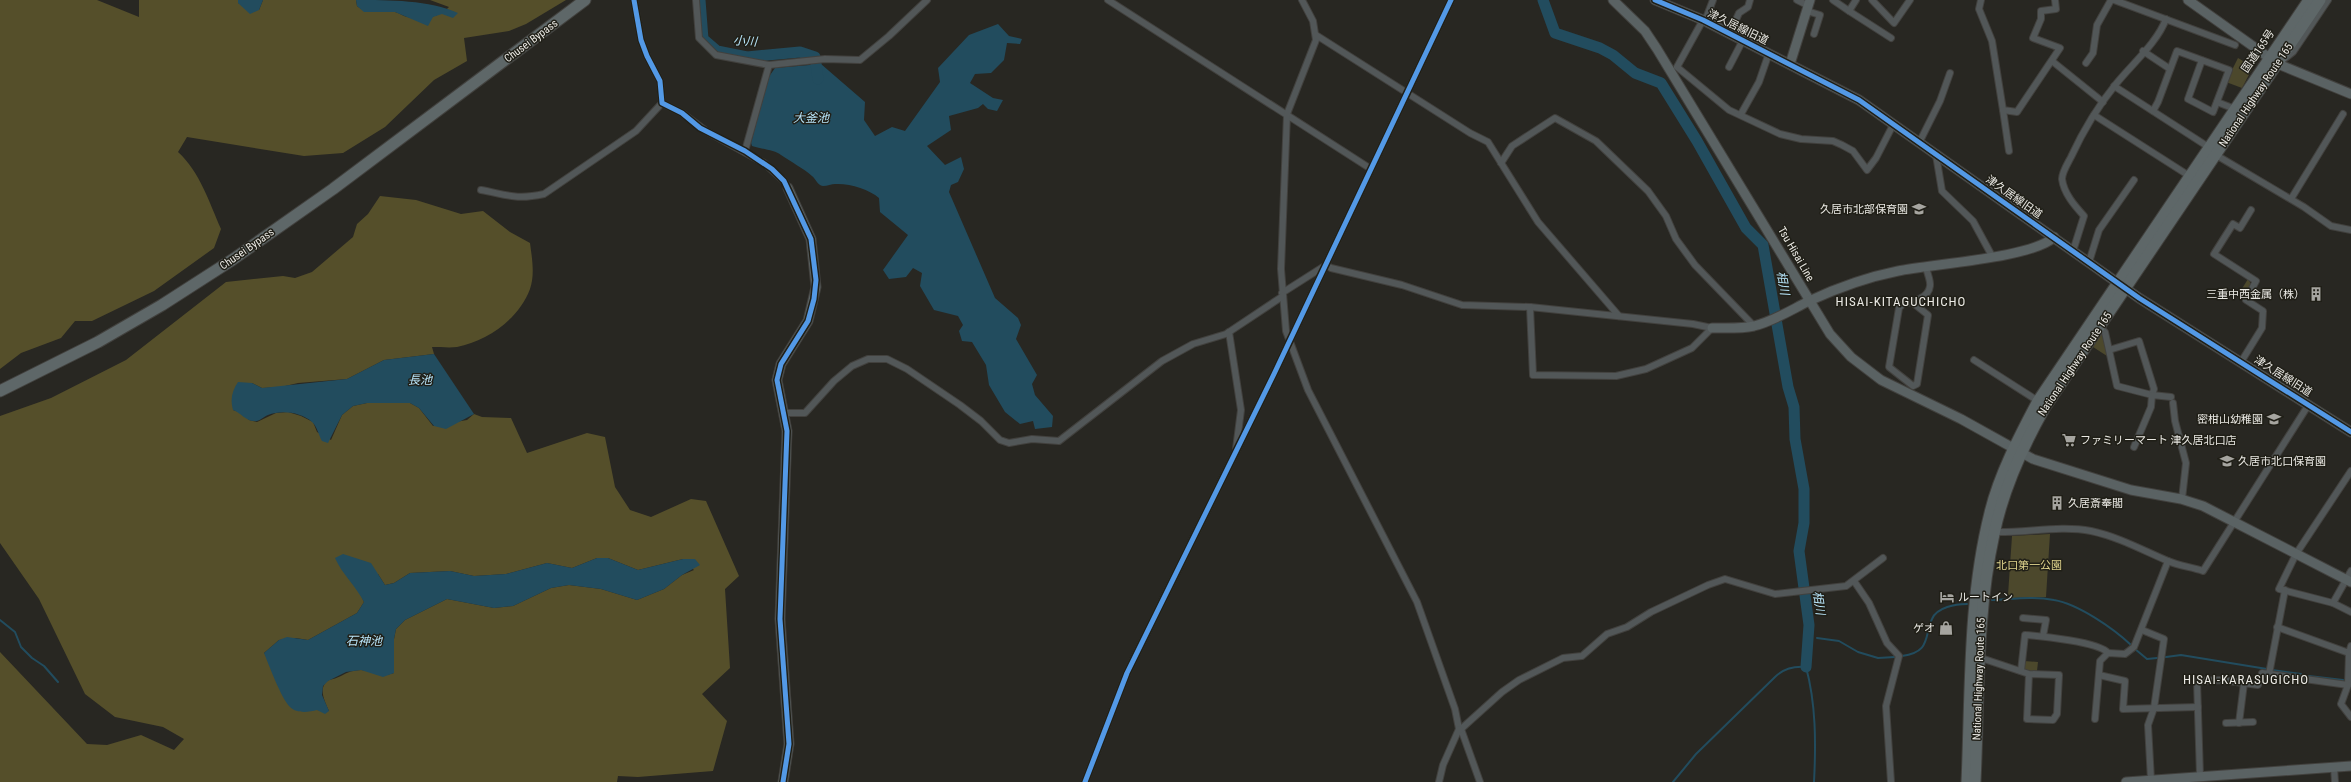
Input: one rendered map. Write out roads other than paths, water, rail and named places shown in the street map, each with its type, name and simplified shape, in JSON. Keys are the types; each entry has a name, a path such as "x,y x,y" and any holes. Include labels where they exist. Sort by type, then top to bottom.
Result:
{"highway":[{"name":"Chusei Bypass","path":"476,81 491,67 580,0"},
{"name":"Chusei Bypass","path":"0,391 59,362 162,305 232,260 333,189 585,0"},
{"name":"National Highway Route 165","path":"1967,782 1977,580 1990,511 2018,451 2038,401 2122,287 2213,152 2309,0"},
{"name":"National Highway Route 165","path":"1975,782 1982,613 1994,532 2018,451 2100,328 2122,287 2191,177 2213,152 2234,112 2272,59 2320,0"}],"street":[{"path":"481,190 506,197 526,197 544,194 636,131 662,103 660,81 646,56 641,40 634,0"},
{"path":"696,0 698,36 701,42 716,55 769,65 821,59 862,59 927,0"},
{"path":"1108,0 1371,169"},
{"path":"1302,0 1310,14 1316,35 1315,44 1287,114 1281,269 1286,331 1308,390 1417,602 1455,709 1460,729 1480,782"},
{"path":"1085,782 1127,673 1237,451 1450,0"},
{"name":"Tsu Hisai Line","path":"1613,0 1625,4 1674,69 1809,301 1839,345 1870,373 1902,392 1961,419 2033,459 2131,490 2182,499 2203,506 2348,581"},
{"path":"1713,0 1704,20 1674,69 1718,102 1780,134 1801,139 1833,141 1842,145 1853,151 1867,170 1876,158 1893,125"},
{"path":"1730,33 1739,13 1748,7 1750,0"},
{"path":"1797,0 1809,6 1820,15 1814,34"},
{"path":"1833,0 1891,38"},
{"path":"1849,11 1856,0"},
{"path":"1872,0 1894,23 1910,0"},
{"path":"1981,0 1979,8 1992,42 2009,151"},
{"path":"2003,110 2017,112 2060,48 2033,38 2041,19 2041,11 2056,9 2055,0"},
{"path":"2086,63 2093,53 2097,25 2111,0"},
{"path":"2114,0 2235,45"},
{"path":"2188,0 2272,59 2351,94"},
{"name":"国道165号","path":"2272,59 2304,0"},
{"path":"2272,59 2293,52 2328,0"},
{"name":"津久居線旧道","path":"1658,1 1704,20 1859,100 2054,237 2122,287 2351,432"},
{"path":"1790,64 1809,6"},
{"path":"2073,251 2084,216 2068,195 2063,175 2079,138 2114,86 2161,30 2166,19"},
{"path":"1316,35 1470,133 1483,138 1501,162 1538,222 1619,316"},
{"path":"1729,67 1743,40"},
{"path":"2143,51 2170,68"},
{"path":"2153,110 2158,102 2177,51 2202,60 2228,70 2213,112 2188,99 2202,60"},
{"path":"1741,114 1759,82 1769,53"},
{"path":"2052,61 2103,102"},
{"path":"745,151 769,65"},
{"path":"1919,143 1940,101 1950,73"},
{"path":"2114,86 2153,110 2213,152 2291,199 2331,226 2351,230"},
{"path":"2217,102 2234,112"},
{"path":"662,103 682,113 706,131 745,151 772,169 788,188 810,239 816,287 808,321 779,369 777,387 784,413 787,456 780,619 789,744 783,782"},
{"path":"2291,199 2343,114"},
{"path":"2094,116 2191,177"},
{"path":"1501,162 1512,146 1556,118 1596,141 1648,191 1666,216 1676,240 1694,265 1754,326"},
{"path":"1936,155 1942,191 1973,221 1992,256"},
{"path":"2089,262 2099,230 2134,180"},
{"path":"2241,362 2262,328 2263,311 2246,300 2256,282 2214,254 2233,224 2240,228 2251,210"},
{"path":"1326,265 1331,268 1402,285 1462,305 1530,306 1693,324 1712,328 1740,328 1754,326 1770,321 1809,301 1847,286 1890,273 1992,256 2043,245 2054,237"},
{"path":"784,413 806,413 834,381 852,366 868,358 880,358 893,360 907,368 981,421 1004,442 1032,438 1059,441 1162,361 1193,344 1229,332 1326,265"},
{"path":"1913,303 1928,316 1917,384 1913,386 1889,367 1900,308 1904,303 1913,303 1928,291 1931,285 1926,267"},
{"path":"1530,306 1533,375 1616,376 1646,369 1692,348 1712,328"},
{"path":"2100,328 2105,332 2117,386 2172,400 2175,421 2186,463 2182,499"},
{"path":"1229,332 1241,410 1237,451"},
{"path":"2109,350 2139,341 2154,390 2151,406 2134,447"},
{"path":"1974,360 2038,401"},
{"path":"1994,532 2023,533 2070,529 2090,531 2126,541 2168,561 2203,571 2309,404"},
{"path":"2351,471 2296,554 2279,589 2333,603 2351,612"},
{"path":"1439,782 1443,764 1460,729 1502,692 1519,680 1563,658 1582,656 1607,634 1626,627 1651,612 1708,585 1725,579 1774,594 1808,589 1846,586 1854,581 1866,569 1883,558"},
{"path":"2022,671 2025,636 2043,636 2103,648 2108,653 2121,654 2128,652 2134,646 2142,630 2168,561"},
{"path":"2333,603 2348,581 2351,571"},
{"path":"1854,581 1870,603 1887,643 1899,656 1886,706 1891,782"},
{"path":"2269,674 2285,590"},
{"path":"2023,618 2046,620 2043,636"},
{"path":"2277,627 2349,653"},
{"path":"2142,630 2164,639 2154,708 2147,730 2154,781"},
{"path":"2351,646 2349,653 2348,685 2341,704 2351,717"},
{"path":"2095,719 2100,661 2108,653"},
{"path":"1981,658 2029,674 2059,675 2057,714 2054,720 2027,719 2029,674"},
{"path":"2206,778 2198,707 2197,681 2222,680 2258,685 2262,673 2348,685"},
{"path":"2099,675 2125,681 2123,709 2198,707"},
{"path":"2239,722 2244,683"},
{"path":"2226,723 2253,722"},
{"path":"2126,782 2206,778 2351,766"},
{"path":"2334,767 2335,782"}],"water":[{"path":"238,0 263,0 259,10 250,14 238,3"},
{"path":"356,0 422,3 435,5 458,13 453,18 442,14 433,17 428,26 395,12 364,12 357,6"},
{"name":"大釜池","path":"998,24 1009,36 1022,39 1020,44 1007,43 1004,60 991,73 975,74 970,83 993,98 1003,100 997,111 988,109 983,104 978,108 949,116 951,130 927,146 945,165 961,157 964,169 958,182 951,185 949,192 995,298 1018,318 1021,325 1016,339 1037,375 1032,384 1035,395 1053,416 1052,427 1035,429 1033,421 1020,424 1005,412 989,385 986,365 972,342 962,341 959,331 963,325 958,316 934,310 920,286 922,273 913,268 906,277 889,279 883,270 908,235 880,212 879,198 864,189 852,186 834,184 823,186 808,173 778,153 752,146 751,143 768,78 775,68 821,64 865,102 864,120 875,136 892,127 905,131 940,82 938,68 969,35"},
{"name":"長池","path":"434,354 474,414 446,429 434,426 419,408 410,403 367,403 353,406 342,415 328,443 322,441 314,424 297,414 285,412 273,413 259,420 251,421 233,410 232,395 238,382 252,383 262,388 347,379 384,360"},
{"name":"石神池","path":"343,554 371,563 385,585 394,583 410,573 450,571 474,576 506,574 547,563 572,568 597,558 608,558 638,570 683,559 695,559 700,565 682,575 664,589 637,600 601,589 569,585 551,588 513,606 494,608 447,599 405,620 396,629 394,639 394,673 383,677 361,670 346,672 328,681 323,686 322,695 329,711 325,714 317,710 307,712 296,711 290,707 283,696 264,653 279,640 287,637 308,640 357,613 364,602 335,558"}],"waterway":[{"name":"小川","path":"700,0 703,39 717,51 747,57 800,52 815,57 818,79"},
{"name":"相川","path":"1543,0 1555,33 1600,48 1613,55 1635,73 1661,83 1697,141 1746,228 1763,245 1788,387 1794,407 1795,439 1804,489 1804,523 1799,551 1809,625 1806,667"},
{"path":"1992,600 2039,598 2063,602 2074,606 2095,618 2115,631 2131,645"},
{"path":"1902,656 1918,651 1922,647 1927,638 1934,615 1947,607 1967,604"},
{"path":"0,620 15,632 21,647 32,658 44,666 58,682"},
{"path":"1817,638 1839,641 1858,652 1878,658 1895,657"},
{"path":"2135,649 2147,659 2157,658"},
{"path":"2166,657 2181,655 2267,669"},
{"path":"1673,782 1696,754 1778,674 1785,670 1802,667 1806,667 1812,695 1815,738 1814,782"},
{"path":"2272,670 2301,674"},
{"path":"2309,676 2343,680"}],"place":[{"name":"久居市北部保育園","path":"1919,209"},
{"name":"三重中西金属（株）","path":"2316,294"},
{"name":"密柑山幼稚園","path":"2274,419"},
{"name":"ファミリーマート 津久居北口店","path":"2069,440"},
{"name":"久居市北口保育園","path":"2227,461"},
{"name":"久居斎奉閣","path":"2057,503"},
{"name":"ルートイン","path":"1947,597"},
{"name":"ゲオ","path":"1946,628"}],"district":[{"name":"HISAI-KITAGUCHICHO","path":"1901,301"},
{"name":"HISAI-KARASUGICHO","path":"2246,679"}],"park label":[{"name":"北口第一公園","path":"2029,565"}]}
